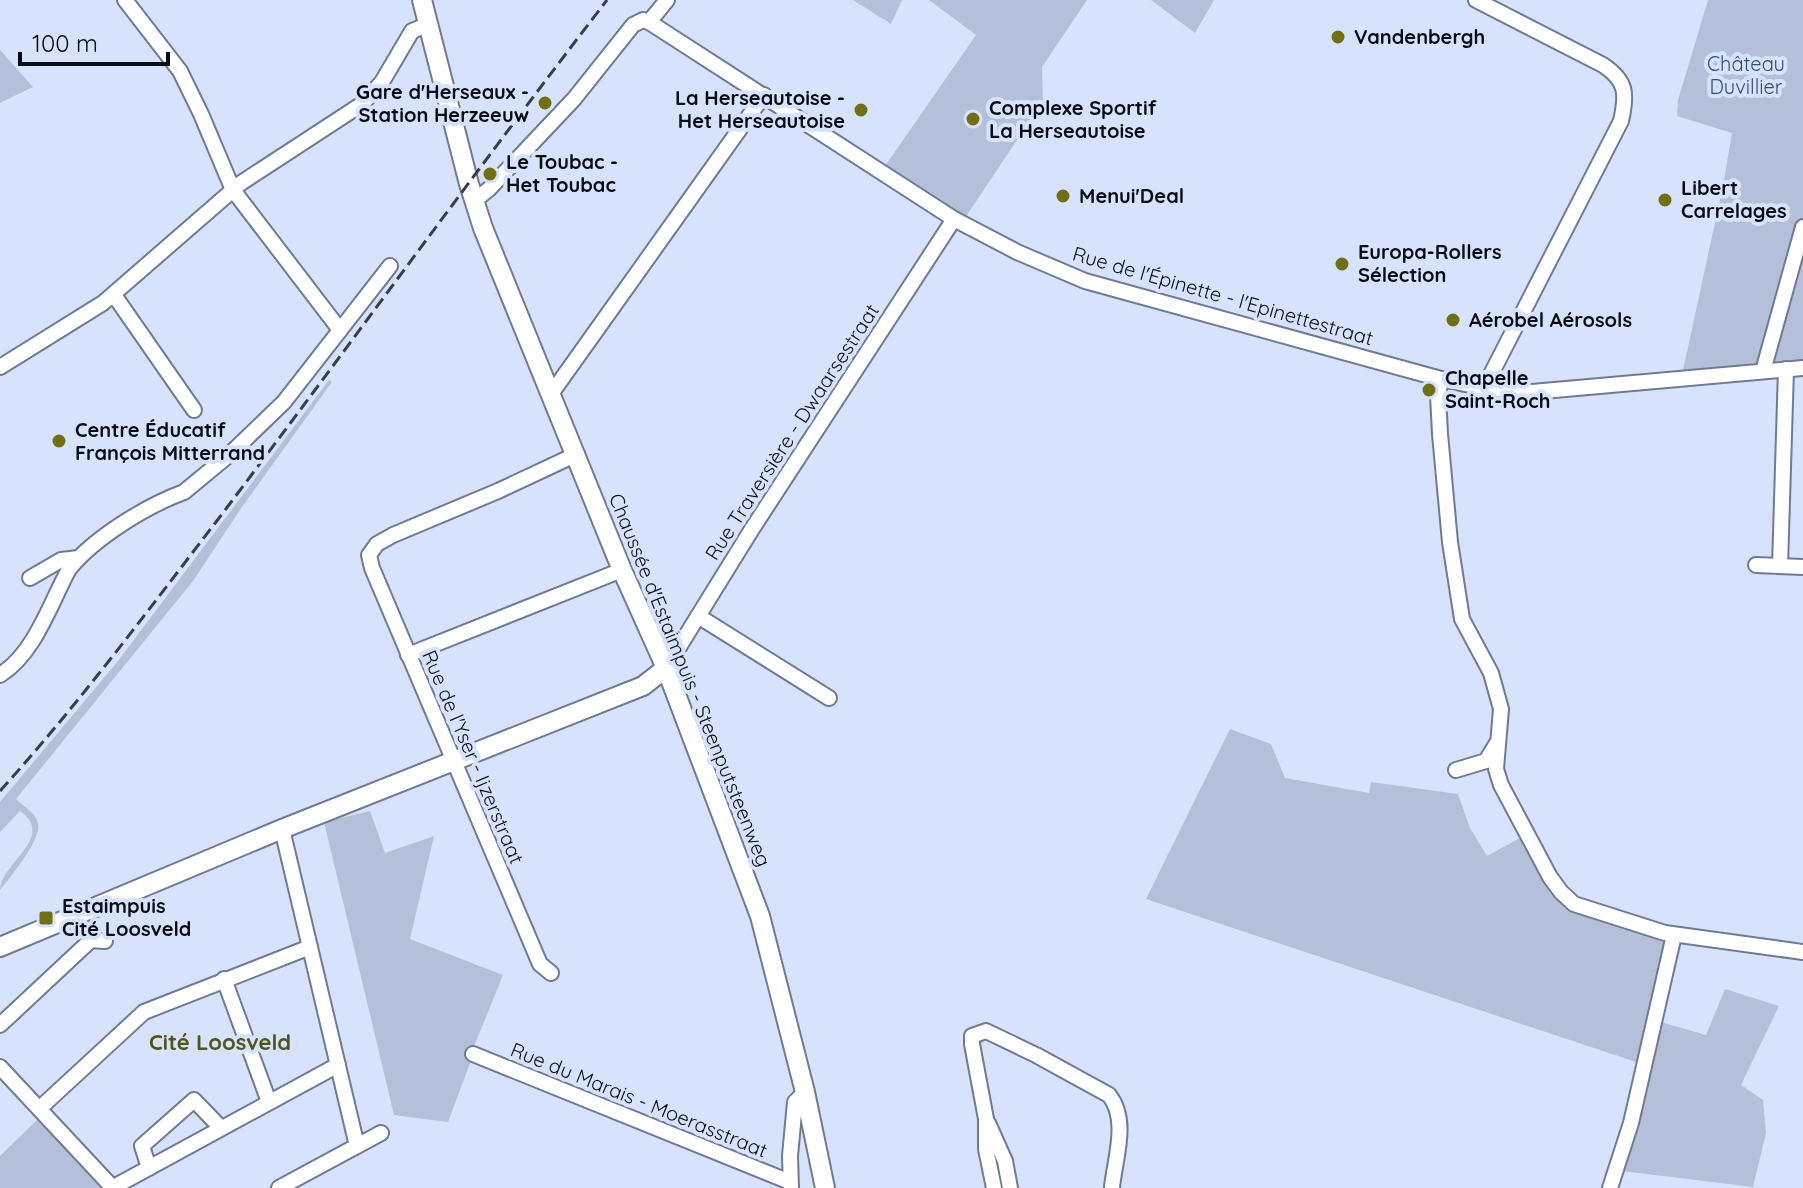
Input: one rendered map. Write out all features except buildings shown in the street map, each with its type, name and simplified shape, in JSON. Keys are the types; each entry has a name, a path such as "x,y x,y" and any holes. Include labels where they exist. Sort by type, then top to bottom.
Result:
{"main road":[{"name":"Chaussée d'Estaimpuis - Steenputsteenweg","path":"422,0 474,201 622,570 666,668 760,916 805,1092 825,1188"},
{"path":"0,947 282,829 643,686 666,668"}],"street":[{"path":"125,0 180,71 233,190 340,330"},
{"path":"474,201 574,99 606,63 633,25 643,20 649,22 667,0"},
{"path":"1476,0 1603,65 1616,74 1624,87 1626,102 1621,121 1484,388"},
{"name":"Rue de l'Épinette - l'Epinettestraat","path":"649,22 954,219 1017,252 1085,281 1441,379 1484,388 1532,392 1803,368"},
{"path":"0,367 114,295 233,190 272,161 362,104 382,82 412,31 429,24"},
{"path":"551,394 764,95"},
{"name":"Rue Traversière - Dwaarsestraat","path":"666,668 954,219"},
{"path":"1763,371 1803,227"},
{"path":"0,675 26,649 69,569 79,558 125,524 184,492 212,470 284,402 390,266"},
{"path":"114,295 194,410"},
{"path":"1780,566 1786,369"},
{"path":"1441,379 1438,395 1440,434 1450,542 1462,619 1491,673 1499,699 1501,709 1496,769 1501,785 1550,877 1574,904 1674,935 1803,952"},
{"name":"Rue de l'Yser - Ijzerstraat","path":"551,973 540,964 408,655 372,568 371,551 393,535 577,454"},
{"path":"30,578 61,560 79,558"},
{"path":"1756,565 1803,567"},
{"path":"408,655 622,570"},
{"path":"698,616 829,698"},
{"path":"1456,770 1486,761 1497,742"},
{"path":"282,829 357,1146"},
{"path":"1610,1188 1631,1123 1674,935"},
{"path":"0,1025 91,940 105,941"},
{"path":"40,1108 144,1012 310,947"},
{"path":"224,979 269,1102"},
{"path":"994,1188 972,1036 986,1031 1109,1095 1119,1112 1120,1125 1112,1188"},
{"name":"Rue du Marais - Moerasstraat","path":"473,1054 790,1185"},
{"path":"3,1077 40,1108 113,1188 338,1065"},
{"path":"790,1185 795,1102 805,1092"},
{"path":"149,1168 142,1146 194,1100 221,1128"},
{"path":"986,1119 1005,1161 1010,1188"},
{"path":"279,1188 381,1133"}],"green space":[{"path":"853,0 902,0 891,24"},
{"name":"Complexe Sportif La Herseautoise","path":"929,0 1087,0 1042,67 1043,101 965,218 885,166 976,35"},
{"path":"1151,0 1214,0 1195,33"},
{"name":"Château Duvillier","path":"1708,0 1803,0 1803,363 1683,370 1732,133 1677,116 1678,100"},
{"path":"0,50 33,87 0,103"},
{"path":"329,380 332,382 193,581 16,799 35,816 38,830 24,858 0,890 2,880 24,850 32,831 30,821 20,811 0,832 0,802 118,661"},
{"path":"1230,729 1271,744 1285,778 1369,793 1371,782 1458,794 1470,828 1487,856 1534,830 1560,879 1576,897 1635,917 1666,939 1667,950 1650,1019 1706,1035 1725,989 1779,1006 1741,1085 1763,1100 1766,1133 1753,1187 1622,1171 1626,1119 1639,1063 1146,899"},
{"path":"370,811 385,853 434,836 410,939 503,975 448,1122 394,1115 324,822"},
{"path":"40,1117 100,1183 99,1188 0,1188 0,1156"}],"railway":[{"path":"0,791 84,693 164,590 607,0"}],"place":[{"name":"Vandenbergh","path":"1338,37"},
{"name":"Gare d'Herseaux - Station Herzeeuw","path":"545,103"},
{"name":"La Herseautoise - Het Herseautoise","path":"861,110"},
{"name":"Complexe Sportif La Herseautoise","path":"973,119"},
{"name":"Le Toubac - Het Toubac","path":"490,174"},
{"name":"Menui'Deal","path":"1063,196"},
{"name":"Libert Carrelages","path":"1665,200"},
{"name":"Europa-Rollers Sélection","path":"1342,264"},
{"name":"Aérobel Aérosols","path":"1453,320"},
{"name":"Chapelle Saint-Roch","path":"1429,390"},
{"name":"Centre Éducatif François Mitterrand","path":"59,441"},
{"name":"Estaimpuis Cité Loosveld","path":"46,918"}],"district":[{"name":"Cité Loosveld","path":"220,1042"}]}
